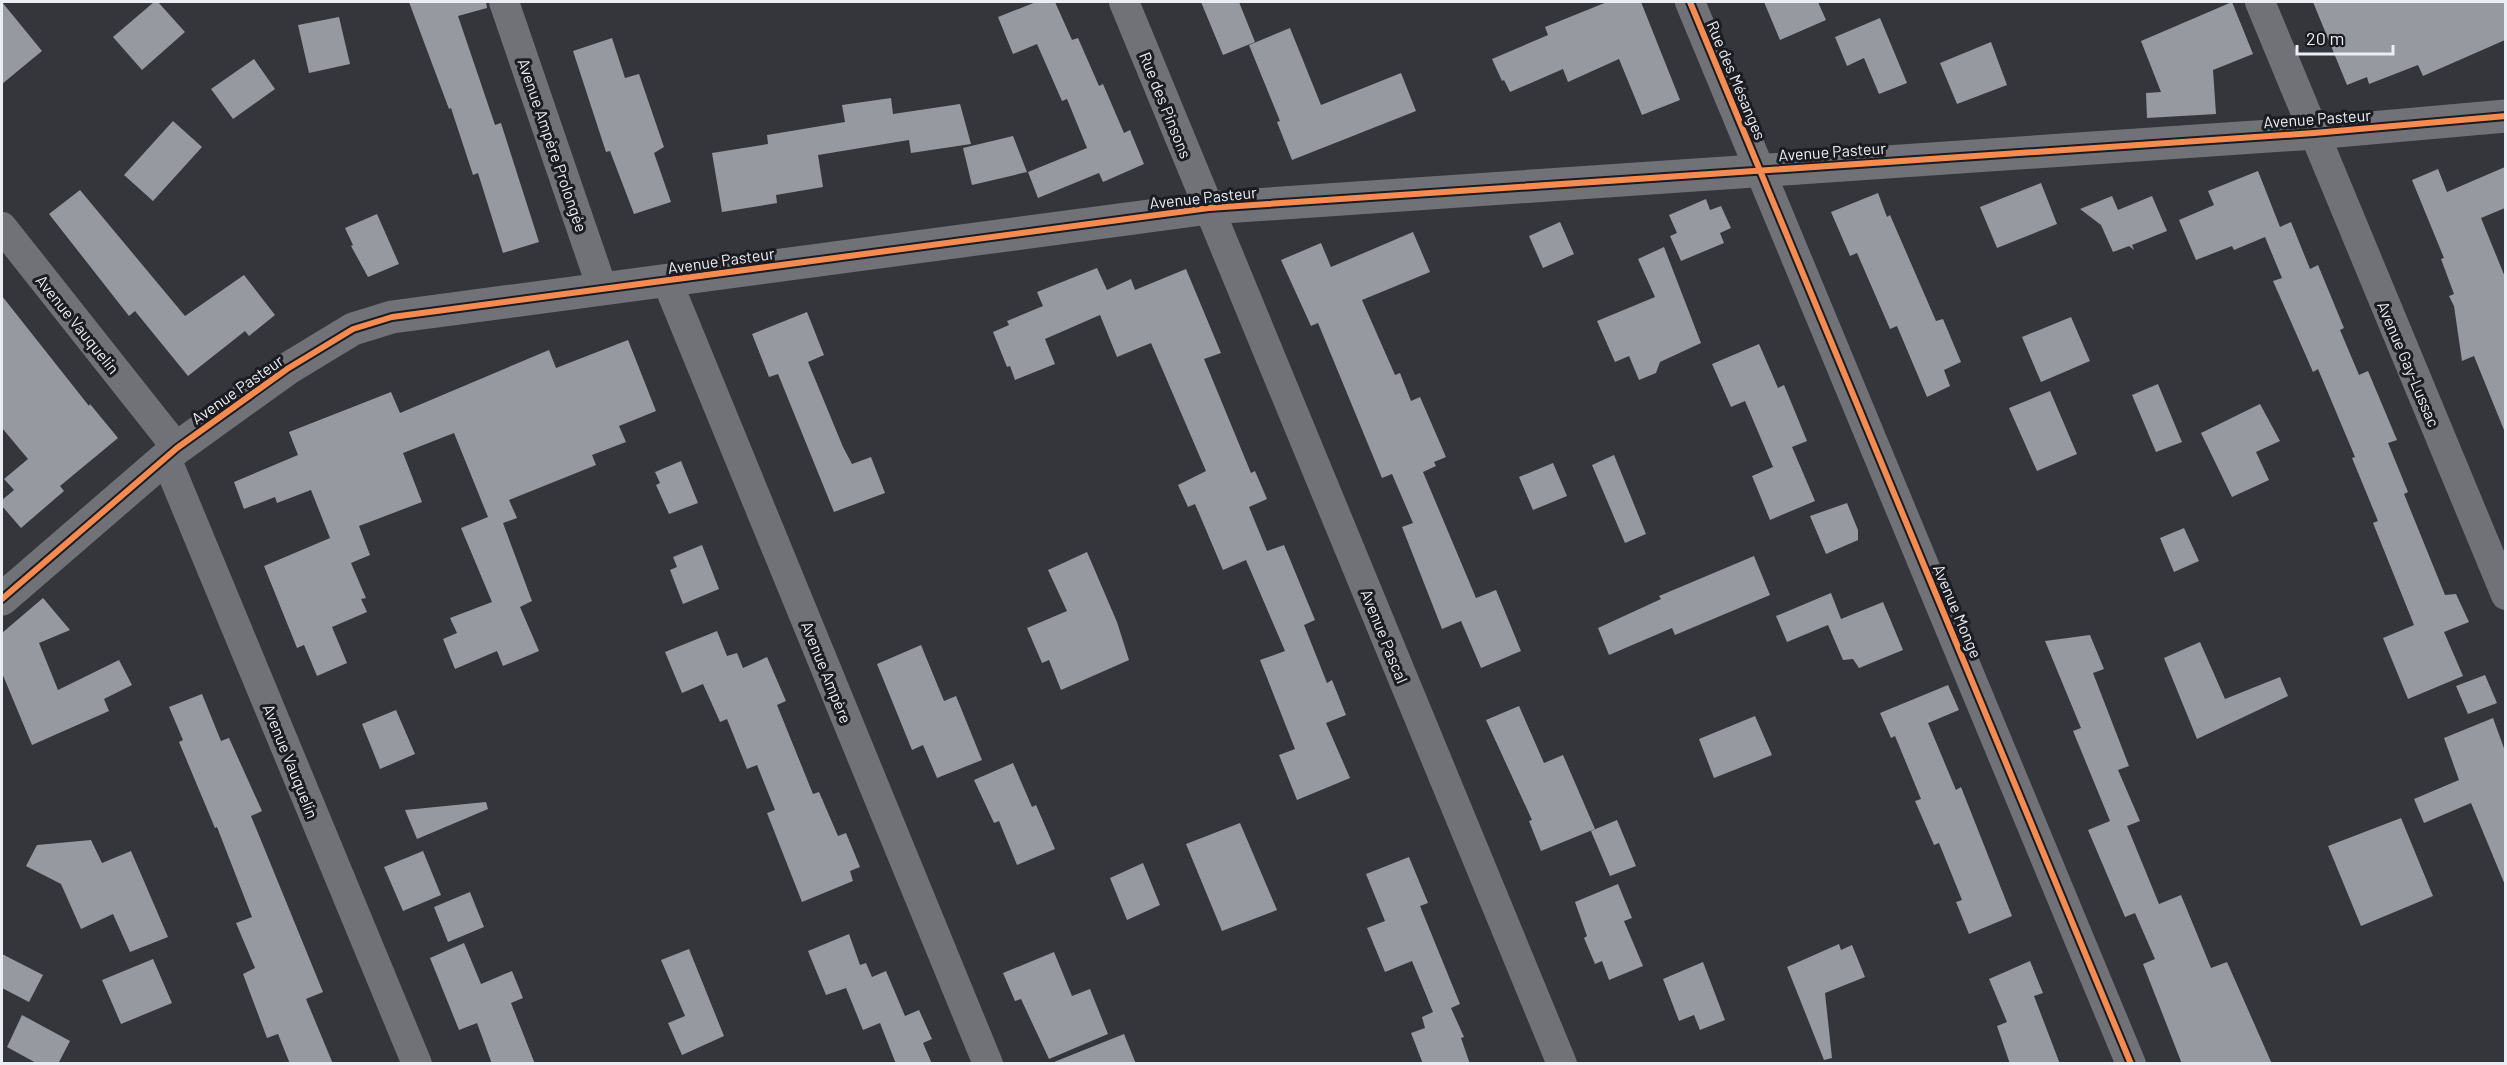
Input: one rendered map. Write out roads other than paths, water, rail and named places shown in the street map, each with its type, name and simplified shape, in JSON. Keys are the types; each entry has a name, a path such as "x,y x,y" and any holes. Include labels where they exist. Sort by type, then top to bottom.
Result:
{"street":[{"name":"Avenue Ampère Prolongée","path":"504,2 602,288"},
{"name":"Rue des Pinsons","path":"1124,2 1209,208"},
{"name":"Rue des Mésanges","path":"1690,2 1760,169"},
{"name":"Avenue Gay-Lussac","path":"2259,2 2505,595"},
{"name":"Avenue Pasteur","path":"2,599 172,453 287,369 353,329 392,316 1209,208 2314,133 2505,116"},
{"name":"Avenue Monge","path":"1760,169 2131,1064"},
{"name":"Avenue Pascal","path":"1209,208 1562,1064"},
{"name":"Avenue Vauquelin","path":"2,227 172,453 417,1064"},
{"name":"Avenue Ampère","path":"667,281 988,1064"}]}
